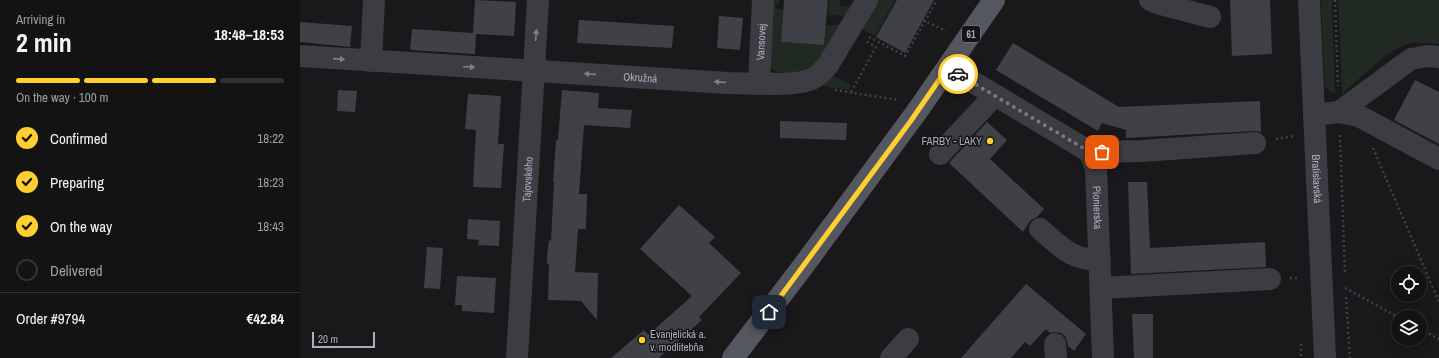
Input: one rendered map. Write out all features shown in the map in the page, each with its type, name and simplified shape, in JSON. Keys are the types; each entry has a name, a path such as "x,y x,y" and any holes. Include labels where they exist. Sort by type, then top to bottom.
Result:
{"main road":[{"name":"61","path":"733,358 918,110 994,0"}],"street":[{"path":"371,61 374,0"},
{"name":"Tajovského","path":"517,358 538,0"},
{"name":"Vansovej","path":"759,83 763,0"},
{"name":"Okružná","path":"300,56 728,83 796,84 818,75 828,66 867,0"},
{"path":"1150,0 1210,17"},
{"name":"Bratislavská","path":"1309,0 1325,358"},
{"path":"1349,114 1411,59 1428,56 1439,57"},
{"path":"948,67 994,96 1090,152 1135,151 1255,143"},
{"path":"940,154 994,96"},
{"path":"1314,115 1349,114 1439,158"},
{"name":"Pionierska","path":"1090,152 1096,169 1103,358"},
{"path":"1040,229 1064,250 1074,256 1086,260 1100,260"},
{"path":"1101,288 1270,279"},
{"path":"891,358 908,339"}],"path":[{"path":"875,40 905,56 924,20 937,0"},
{"path":"1335,0 1349,114 1345,273"},
{"path":"924,20 946,32"},
{"path":"851,92 876,47"},
{"path":"803,82 812,86 898,100"},
{"path":"1349,114 1439,302"},
{"path":"1294,278 1299,278"},
{"path":"1345,281 1350,358"},
{"path":"1345,288 1391,313"},
{"path":"1427,333 1439,340"}],"shaded area":[{"path":"768,0 779,0 779,4 775,4 775,6 778,9 783,9 781,42 824,45 826,25 845,25 831,50 807,71 784,73 772,70 769,67"},
{"path":"829,0 841,0 839,6 856,7 849,16 828,15"},
{"path":"872,0 895,0 875,36 857,26"},
{"path":"1321,0 1332,0 1335,93 1332,93 1325,87"},
{"path":"1338,0 1439,0 1439,44 1416,43 1400,47 1383,58 1342,93"},
{"path":"833,75 851,85 849,90 811,84"}],"building":[{"path":"475,0 516,2 514,36 476,34 475,54 410,50 412,29 473,33"},
{"path":"784,0 828,0 824,45 781,42"},
{"path":"897,0 934,0 905,53 876,37"},
{"path":"1230,0 1270,0 1272,54 1232,56"},
{"path":"719,16 743,18 740,50 717,48"},
{"path":"579,20 674,26 672,48 577,43"},
{"path":"300,22 352,26 350,47 300,42"},
{"path":"1013,43 1119,107 1260,101 1261,132 1254,131 1126,138 1126,130 1102,123 1098,131 996,70"},
{"path":"1415,80 1439,92 1439,144 1394,120"},
{"path":"338,90 357,91 355,112 337,111"},
{"path":"562,90 599,93 598,108 632,110 630,128 584,125 579,194 587,194 586,229 578,229 575,272 598,273 597,320 581,301 548,300 549,264 547,264 547,256 549,240 551,241 556,140 558,140"},
{"path":"468,94 501,96 498,144 504,144 501,188 473,187 476,130 465,129"},
{"path":"780,121 847,123 846,140 780,138"},
{"path":"987,122 1007,140 990,159 1044,209 1037,217 1031,220 1023,232 949,163"},
{"path":"1128,182 1147,182 1150,248 1265,242 1266,267 1131,274"},
{"path":"679,205 715,237 709,243 741,273 699,317 702,320 659,358 611,358 644,330 648,335 692,296 640,249"},
{"path":"468,219 500,221 499,246 478,245 479,240 467,239"},
{"path":"427,247 443,248 440,289 424,288"},
{"path":"457,276 496,278 494,313 462,311 462,305 455,305"},
{"path":"1026,284 1086,334 1074,351 1068,346 1066,337 1061,333 1050,333 1046,329 1030,346 1025,342 1011,358 961,358"},
{"path":"1132,314 1153,314 1153,358 1134,358"}],"way so far":[{"path":"958,74 1090,152 1102,152"}],"place":[{"name":"FARBY - LAKY","path":"990,141"},
{"name":"Evanjelická a. v. modlitebňa","path":"642,340"}],"route":[{"path":"769,312 910,122 948,67 958,74"}]}
